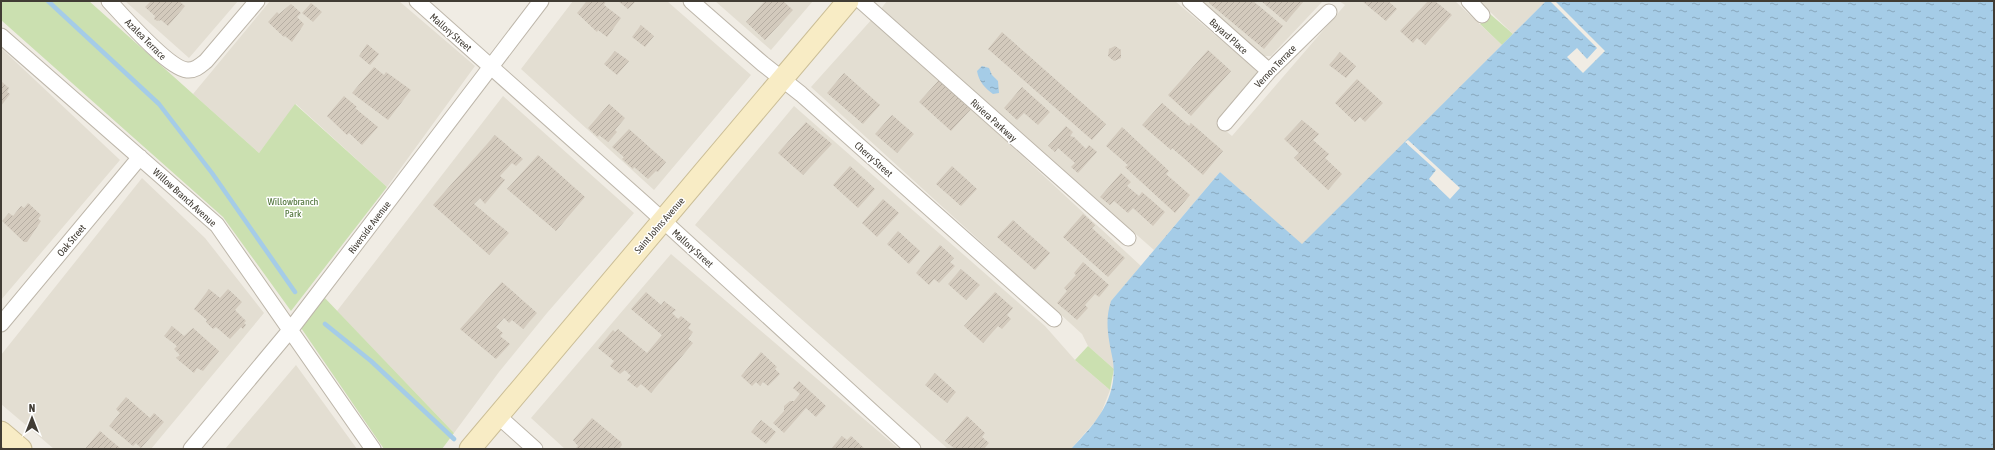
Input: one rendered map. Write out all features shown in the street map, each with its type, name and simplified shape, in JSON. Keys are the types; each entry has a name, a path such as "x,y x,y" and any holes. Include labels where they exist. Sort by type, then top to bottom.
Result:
{"main road":[{"name":"Saint Johns Avenue","path":"470,449 848,1"},
{"path":"1,432 21,449"}],"street":[{"name":"Azalea Terrace","path":"109,1 171,64 188,70 198,68 206,61 257,1"},
{"name":"Mallory Street","path":"417,1 662,220 913,449"},
{"name":"Riverside Avenue","path":"191,449 291,329 541,1"},
{"name":"Cherry Street","path":"691,1 781,80 801,94 1054,319"},
{"name":"Riviera Parkway","path":"861,1 1128,238"},
{"name":"Bayard Place","path":"1190,1 1269,71"},
{"path":"1469,1 1482,15"},
{"name":"Vernon Terrace","path":"1225,123 1269,71 1329,12"},
{"name":"Willow Branch Avenue","path":"1,36 217,225 291,329 373,449"},
{"name":"Oak Street","path":"1,324 140,157"},
{"path":"498,416 535,449"}],"shaded area":[{"path":"125,1 238,1 189,58"},
{"path":"270,1 399,1 475,66 387,187 296,104 259,153 193,94"},
{"path":"573,1 667,1 751,75 654,190 521,69"},
{"path":"715,1 813,1 771,50"},
{"path":"887,1 1175,1 1260,73 1216,123 1232,136 1345,5 1339,1 1455,1 1502,45 1302,245 1220,172 1154,250 880,10"},
{"path":"1201,1 1323,1 1271,56 1261,56"},
{"path":"1479,1 1546,1 1513,34"},
{"path":"873,18 1141,266 1111,301 1114,369 1088,346 1082,334 811,87"},
{"path":"1,48 120,160 1,300"},
{"path":"503,96 634,213 547,313 499,372 454,433 337,311"},
{"path":"794,106 1045,326 1075,360 1110,390 1100,416 1071,449 948,449 695,225"},
{"path":"142,178 205,238 264,313 151,449 54,449 1,404 1,355"},
{"path":"671,254 899,449 565,449 531,418"},
{"path":"296,365 357,449 225,449"}],"green space":[{"name":"Willowbranch Park","path":"1,1 89,1 259,153 295,104 387,187 291,311 223,217 1,20"},
{"path":"1490,14 1513,34 1502,45 1480,24"},
{"path":"322,295 454,433 442,449 384,449 299,325"},
{"path":"1088,346 1114,369 1110,390 1075,360"}],"water":[{"path":"1546,1 1994,1 1994,449 1071,449 1103,410 1112,387 1114,375 1108,324 1111,301 1220,172 1302,244"},
{"path":"982,66 989,68 992,75 998,81 999,93 993,94 981,82 977,71"}],"pier":[{"path":"1550,1 1555,1 1605,51 1583,73 1567,57 1577,48 1587,59 1597,48"},
{"path":"1408,140 1460,188 1450,199 1429,179 1436,170 1405,142"}],"building":[{"path":"151,1 179,1 185,6 168,26 161,20 157,21 154,19 155,16 145,7"},
{"path":"587,1 606,1 604,5 621,18 607,37 598,30 597,32 577,13"},
{"path":"618,1 636,1 628,9"},
{"path":"765,1 783,1 793,10 765,40 746,22"},
{"path":"1211,1 1253,1 1283,26 1264,49 1209,3"},
{"path":"1261,1 1304,1 1286,22"},
{"path":"1362,1 1388,1 1397,9 1386,21"},
{"path":"1428,1 1435,1 1452,15 1425,45 1417,38 1413,43 1400,31"},
{"path":"311,3 322,12 313,22 302,13"},
{"path":"291,4 301,13 297,17 304,24 292,42 285,36 284,37 268,22 277,12 279,14"},
{"path":"641,25 654,36 645,47 632,37"},
{"path":"1002,32 1106,124 1092,140 988,49"},
{"path":"367,44 379,54 370,65 359,56"},
{"path":"1115,46 1121,50 1121,58 1114,61 1108,56 1109,49"},
{"path":"1208,50 1231,71 1191,116 1168,95"},
{"path":"615,51 629,61 617,75 604,64"},
{"path":"1340,52 1356,66 1346,78 1329,65"},
{"path":"374,67 384,75 386,72 411,90 388,120 352,93"},
{"path":"844,73 880,105 863,124 827,93"},
{"path":"940,79 972,108 951,131 919,102"},
{"path":"1357,79 1383,103 1365,122 1360,117 1355,122 1335,103"},
{"path":"1,81 9,88 7,92 10,94 1,106"},
{"path":"1022,87 1050,112 1038,125 1024,113 1017,120 1004,108"},
{"path":"344,96 357,107 355,108 378,127 362,145 349,133 347,135 327,116"},
{"path":"1162,103 1189,126 1191,123 1223,151 1203,175 1172,148 1171,150 1142,125"},
{"path":"609,104 625,118 615,130 617,132 608,142 599,135 598,137 588,128"},
{"path":"892,115 914,134 897,153 875,134"},
{"path":"1302,120 1319,134 1313,140 1329,154 1325,158 1342,174 1328,190 1294,158 1299,153 1284,139"},
{"path":"806,122 832,144 803,175 778,153"},
{"path":"1066,126 1073,132 1070,136 1074,137 1086,149 1089,145 1097,152 1078,173 1071,167 1075,163 1058,148 1055,152 1048,146"},
{"path":"1122,127 1169,171 1166,174 1190,195 1175,213 1125,167 1128,165 1106,146"},
{"path":"629,129 666,162 658,172 656,171 648,179 634,167 633,169 622,159 624,157 612,147"},
{"path":"495,135 523,159 516,166 512,163 500,176 505,180 485,204 480,198 474,204 509,233 489,255 433,205"},
{"path":"538,155 585,197 556,231 507,189"},
{"path":"850,166 875,189 858,208 833,185"},
{"path":"952,166 977,189 961,206 936,184"},
{"path":"1121,173 1131,182 1127,186 1139,196 1142,192 1165,212 1153,226 1133,208 1128,213 1114,201 1110,205 1100,197"},
{"path":"883,199 899,213 877,237 862,223"},
{"path":"28,203 41,215 38,219 41,221 27,242 24,242 2,221 9,213 13,216 21,206 24,208"},
{"path":"1083,214 1095,225 1092,228 1125,258 1108,277 1063,237"},
{"path":"1013,220 1050,253 1035,270 997,237"},
{"path":"898,231 920,251 909,264 887,244"},
{"path":"940,245 954,258 950,262 955,266 939,283 934,279 929,285 916,273"},
{"path":"1083,262 1109,285 1099,297 1095,294 1085,305 1088,308 1077,320 1057,303 1067,291 1064,288 1076,275 1074,273"},
{"path":"961,269 980,285 966,300 948,284"},
{"path":"502,282 537,313 523,329 512,320 509,323 504,318 496,327 503,333 500,336 510,344 496,359 460,329"},
{"path":"209,289 220,298 228,289 242,302 235,310 246,321 244,323 246,325 243,329 241,327 230,339 216,327 213,329 206,322 207,320 194,309"},
{"path":"646,292 661,305 664,301 676,310 672,313 678,319 681,316 691,324 688,328 693,332 688,339 693,343 651,393 641,384 637,388 627,380 631,376 625,370 620,374 610,366 614,361 598,348 613,330 615,332 618,329 647,353 662,335 631,309"},
{"path":"995,292 1013,308 1007,315 1011,319 1002,329 998,326 983,343 964,326"},
{"path":"172,326 184,336 193,328 219,351 203,371 197,368 194,373 176,358 180,355 174,349 177,346 164,336"},
{"path":"761,352 777,367 775,369 780,374 768,386 763,382 760,386 756,382 752,386 741,376"},
{"path":"935,373 956,392 947,403 925,385"},
{"path":"799,381 826,406 816,417 806,408 784,433 773,423 784,411 784,406 790,401 794,401 800,394 793,388"},
{"path":"126,397 150,418 154,413 164,422 141,448 136,443 133,446 109,426 120,413 116,409"},
{"path":"967,416 985,433 982,437 989,443 984,449 955,449 945,441"},
{"path":"592,418 621,442 622,445 619,449 575,449 578,446 573,440"},
{"path":"761,420 776,432 766,444 751,432"},
{"path":"100,431 121,449 85,449"},
{"path":"842,436 847,440 851,436 865,449 831,449"}],"waterway":[{"path":"48,1 159,104 212,173 295,292"},
{"path":"325,324 371,361 454,439"}]}
